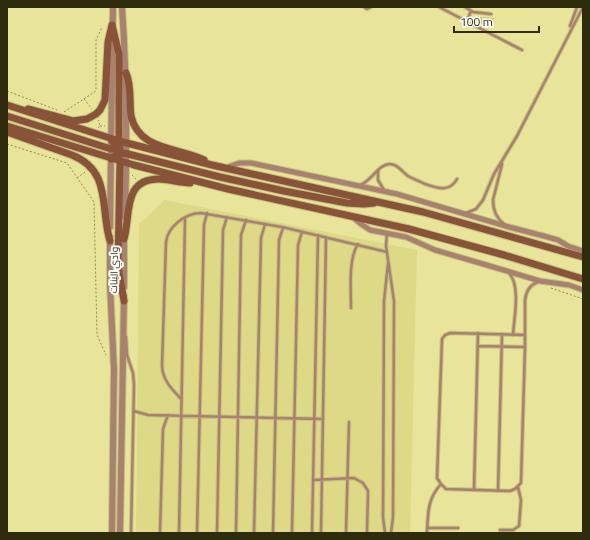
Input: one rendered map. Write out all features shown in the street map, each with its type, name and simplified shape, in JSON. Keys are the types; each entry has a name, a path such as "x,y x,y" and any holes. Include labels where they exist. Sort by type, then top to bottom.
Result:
{"main road":[{"path":"18,109 33,109 72,121 87,119 96,114 106,95 108,42 112,25"},
{"path":"112,25 119,54 120,152 118,267 124,301"},
{"path":"126,73 130,84 132,116 134,123 142,137 155,145 193,155 212,165"},
{"path":"7,105 111,139 120,152 220,177 298,194 347,203 364,204 380,202"},
{"path":"7,116 120,152 200,182 460,242 583,279"},
{"path":"7,126 110,159 120,152 126,143 212,165 380,202 467,224 583,257"},
{"path":"7,132 79,157 91,166 98,176 102,189 110,241"},
{"path":"124,239 127,229 129,200 138,185 156,179 179,182 200,182"}],"street":[{"path":"111,139 112,7"},
{"name":"وادي البنات","path":"120,533 124,239 120,152 126,143 126,73 122,7"},
{"name":"وادي البنات","path":"110,159 110,285 114,370 112,533"},
{"path":"225,168 239,163 251,162 388,192 558,240 568,246 583,251"},
{"path":"352,216 365,227 375,231 406,237 435,250 507,272 542,281 569,285 583,290"}],"lane":[{"path":"364,7 367,9 371,7"},
{"path":"439,7 522,50"},
{"path":"465,7 472,11 491,14"},
{"path":"569,33 577,7"},
{"path":"460,213 471,211 479,206 494,174 517,136 583,7"},
{"path":"466,21 472,11"},
{"path":"502,161 493,206 499,221 509,227"},
{"path":"354,185 360,185 366,182 378,170 388,164 396,165 414,180 440,189 446,189 457,179"},
{"path":"378,170 377,177 379,184 388,192"},
{"path":"181,399 166,381 162,366 166,242 168,232 172,226 198,213 207,214 246,220 318,235 386,252"},
{"path":"197,533 204,226 207,214"},
{"path":"216,533 223,230 227,217"},
{"path":"179,533 184,230 186,218"},
{"path":"236,533 241,235 246,220"},
{"path":"254,533 261,238 265,224"},
{"path":"273,533 279,240 283,228"},
{"path":"292,533 298,245 302,232"},
{"path":"387,233 386,252 394,300 393,520 391,533"},
{"path":"312,533 318,235"},
{"path":"321,533 326,237"},
{"path":"351,308 352,259 358,244"},
{"path":"385,533 383,517 384,301 388,261"},
{"path":"507,272 513,278 516,288 513,334"},
{"path":"500,530 513,530 519,526 521,500 518,488 521,480 526,295 531,286 542,281"},
{"path":"123,325 128,359 134,379 131,533"},
{"path":"518,488 513,490 498,491 446,489 440,484 437,478 437,471 442,339 445,335 450,333 526,335"},
{"path":"474,490 478,333"},
{"path":"498,491 502,334"},
{"path":"478,346 525,347"},
{"path":"134,411 145,414 181,416 323,419"},
{"path":"160,533 163,429 168,415"},
{"path":"346,533 349,422"},
{"path":"313,480 348,478 357,479 363,483 367,488 367,533"},
{"path":"427,533 430,501 440,484"},
{"path":"427,528 458,528"}],"path":[{"path":"7,91 63,112 96,91 96,40 102,27"},
{"path":"84,99 96,114"},
{"path":"7,144 66,163 94,202 97,335 106,355"},
{"path":"77,178 91,166"},
{"path":"542,281 548,287 583,299"}],"shaded area":[{"path":"475,17 494,18 490,28 474,20"},
{"path":"165,200 417,250 410,533 136,533 139,224"}]}
